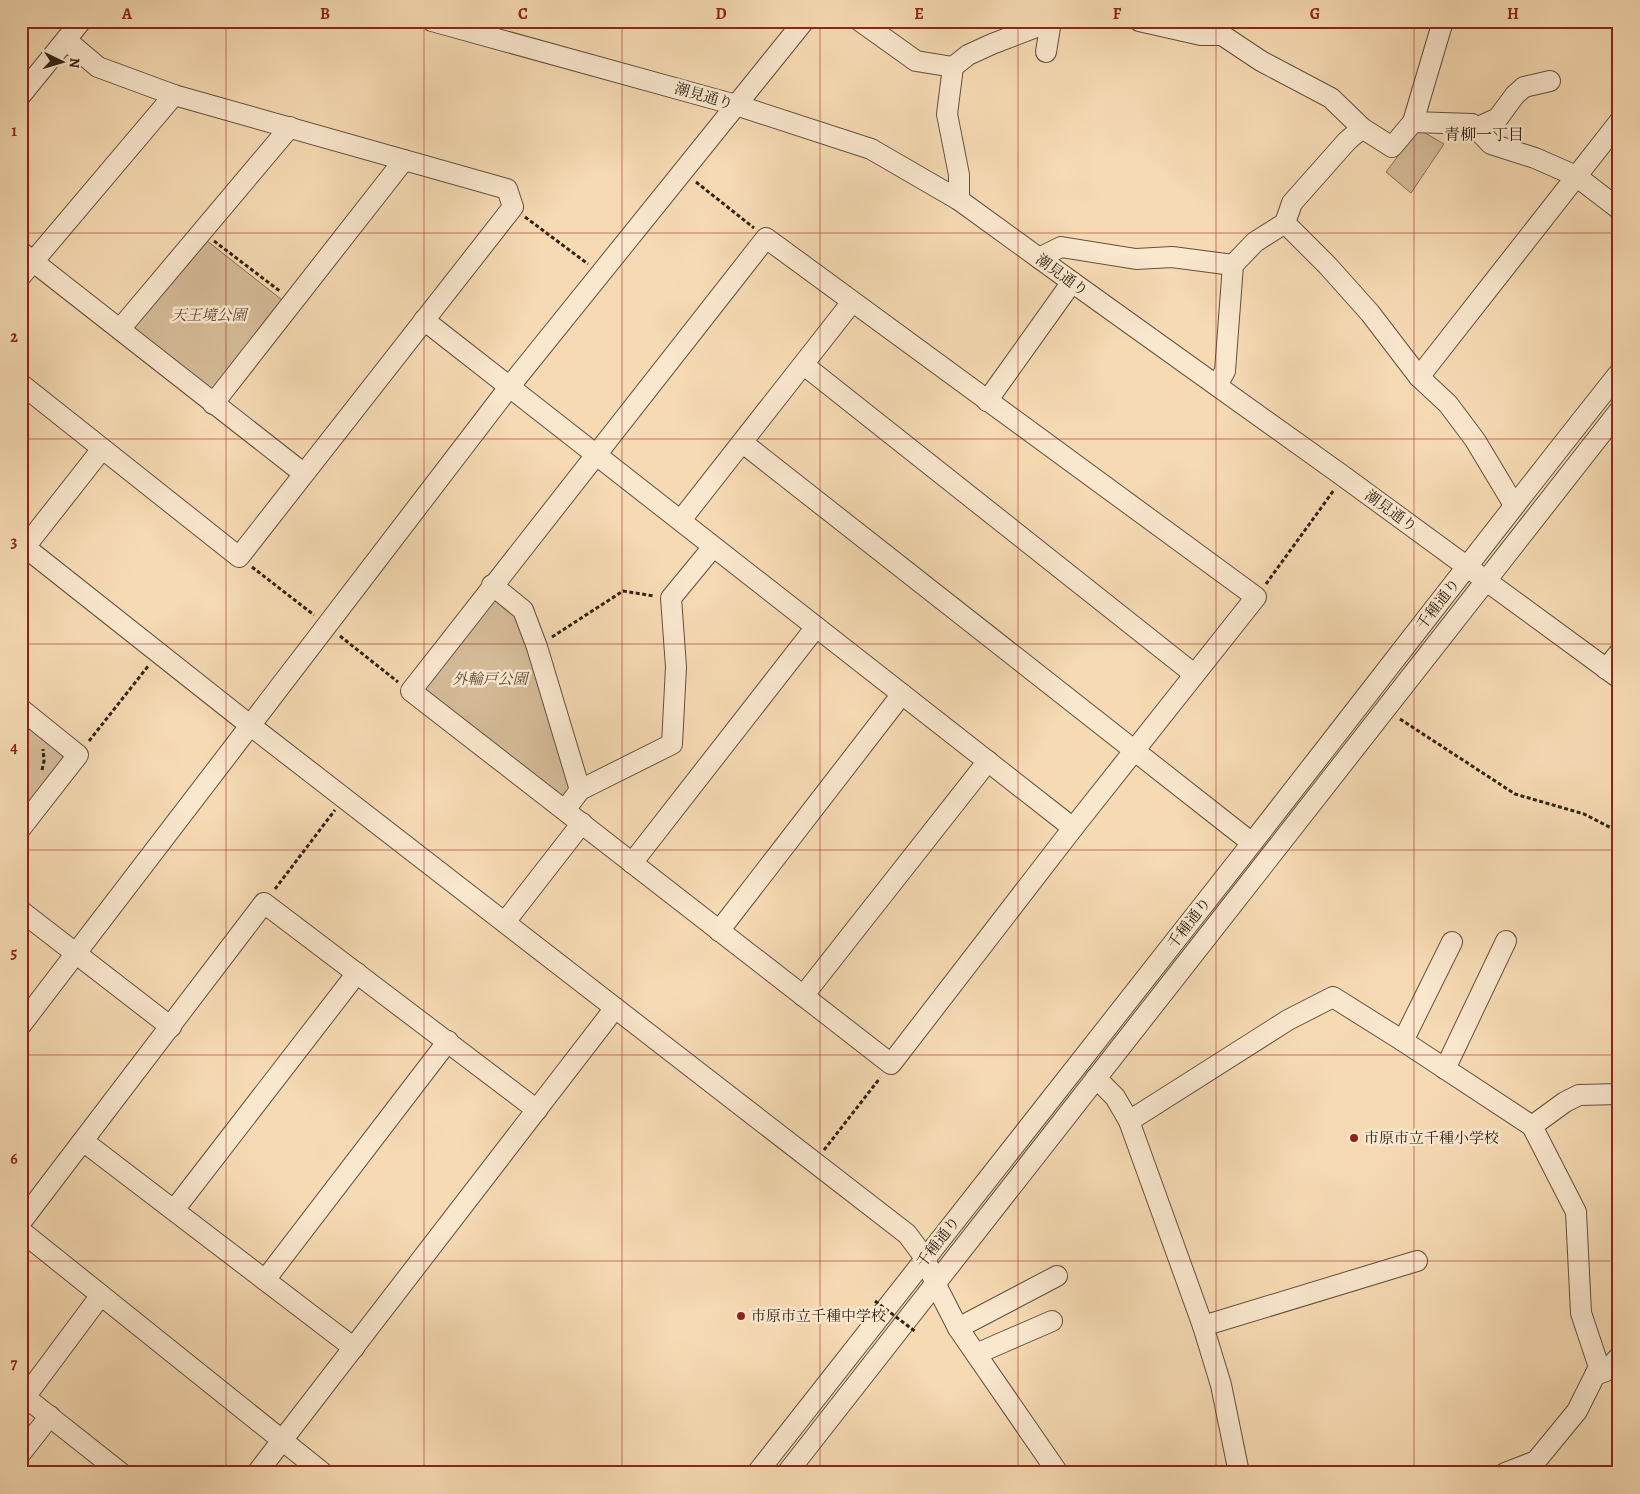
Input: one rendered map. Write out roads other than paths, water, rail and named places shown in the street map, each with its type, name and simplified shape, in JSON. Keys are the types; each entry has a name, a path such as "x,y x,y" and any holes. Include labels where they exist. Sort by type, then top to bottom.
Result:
{"street":[{"path":"21,94 81,21"},
{"name":"潮見通り","path":"432,21 736,105 871,149 959,200 1344,476 1612,674"},
{"path":"21,1025 510,386 804,21"},
{"path":"860,21 916,61 953,67"},
{"path":"959,200 958,175 948,114 953,67 968,55 1051,21"},
{"path":"1046,52 1051,21"},
{"path":"1139,21 1201,28 1222,36 1261,61 1331,98 1362,128 1392,147 1413,122 1443,21"},
{"path":"21,384 239,557 513,207 507,189 174,95 98,67 66,40"},
{"path":"1476,128 1498,118 1515,95 1524,88 1550,81"},
{"path":"174,95 25,263 120,329 303,473"},
{"path":"1413,122 1472,124 1491,144 1535,158 1576,176 1619,209"},
{"path":"1419,377 1619,122"},
{"path":"120,329 290,127"},
{"path":"1218,385 1225,371 1233,265 1255,242 1284,223 1292,203 1347,141 1362,128"},
{"path":"213,404 404,160"},
{"path":"1284,223 1328,266 1370,313 1419,377 1448,404 1475,440 1514,505"},
{"path":"766,238 852,302 1256,597 1073,828 891,1064 410,691 766,238"},
{"path":"1039,258 1061,247 1136,259 1172,257 1233,265"},
{"path":"987,401 1072,282"},
{"path":"681,520 852,302"},
{"path":"424,320 1073,828"},
{"path":"804,365 1194,674"},
{"name":"千種通り","path":"757,1473 1619,373"},
{"name":"千種通り","path":"788,1473 1619,411"},
{"path":"743,443 1252,843"},
{"path":"102,449 23,545 251,726 907,1234 925,1258 936,1285 958,1328 1058,1473"},
{"path":"565,810 580,790 672,744 676,667 671,598 713,546"},
{"path":"492,585 523,610 580,790"},
{"path":"632,863 816,628"},
{"path":"1612,674 1619,653"},
{"path":"720,931 902,694"},
{"path":"21,709 78,755 21,828"},
{"path":"803,996 988,761"},
{"path":"505,922 582,823"},
{"path":"21,1222 264,903 537,1110"},
{"path":"21,911 171,1027"},
{"path":"1446,1069 1506,941"},
{"path":"1403,1041 1452,942"},
{"path":"174,1210 357,973"},
{"path":"1130,1121 1288,1020 1333,997 1532,1126 1576,1212 1581,1312 1598,1367 1577,1412 1538,1467 1505,1473"},
{"path":"257,1473 615,1008"},
{"path":"265,1280 448,1041"},
{"path":"1096,1078 1115,1096 1130,1121 1203,1326 1221,1385 1239,1473"},
{"path":"1532,1126 1564,1102 1578,1095 1619,1094"},
{"path":"83,1141 354,1348"},
{"path":"21,1231 323,1473"},
{"path":"1203,1326 1417,1261"},
{"path":"958,1328 1057,1276"},
{"path":"101,1295 25,1397 121,1473"},
{"path":"976,1354 1052,1321"},
{"path":"1595,1375 1606,1371 1619,1357"},
{"path":"21,1453 50,1416"}],"place":[{"name":"市原市立千種小学校","path":"1354,1138"},
{"name":"市原市立千種中学校","path":"741,1316"}],"district":[{"name":"青柳一丁目","path":"1484,135"}],"park label":[{"name":"天王境公園","path":"209,315"},
{"name":"外輪戸公園","path":"490,679"}]}
